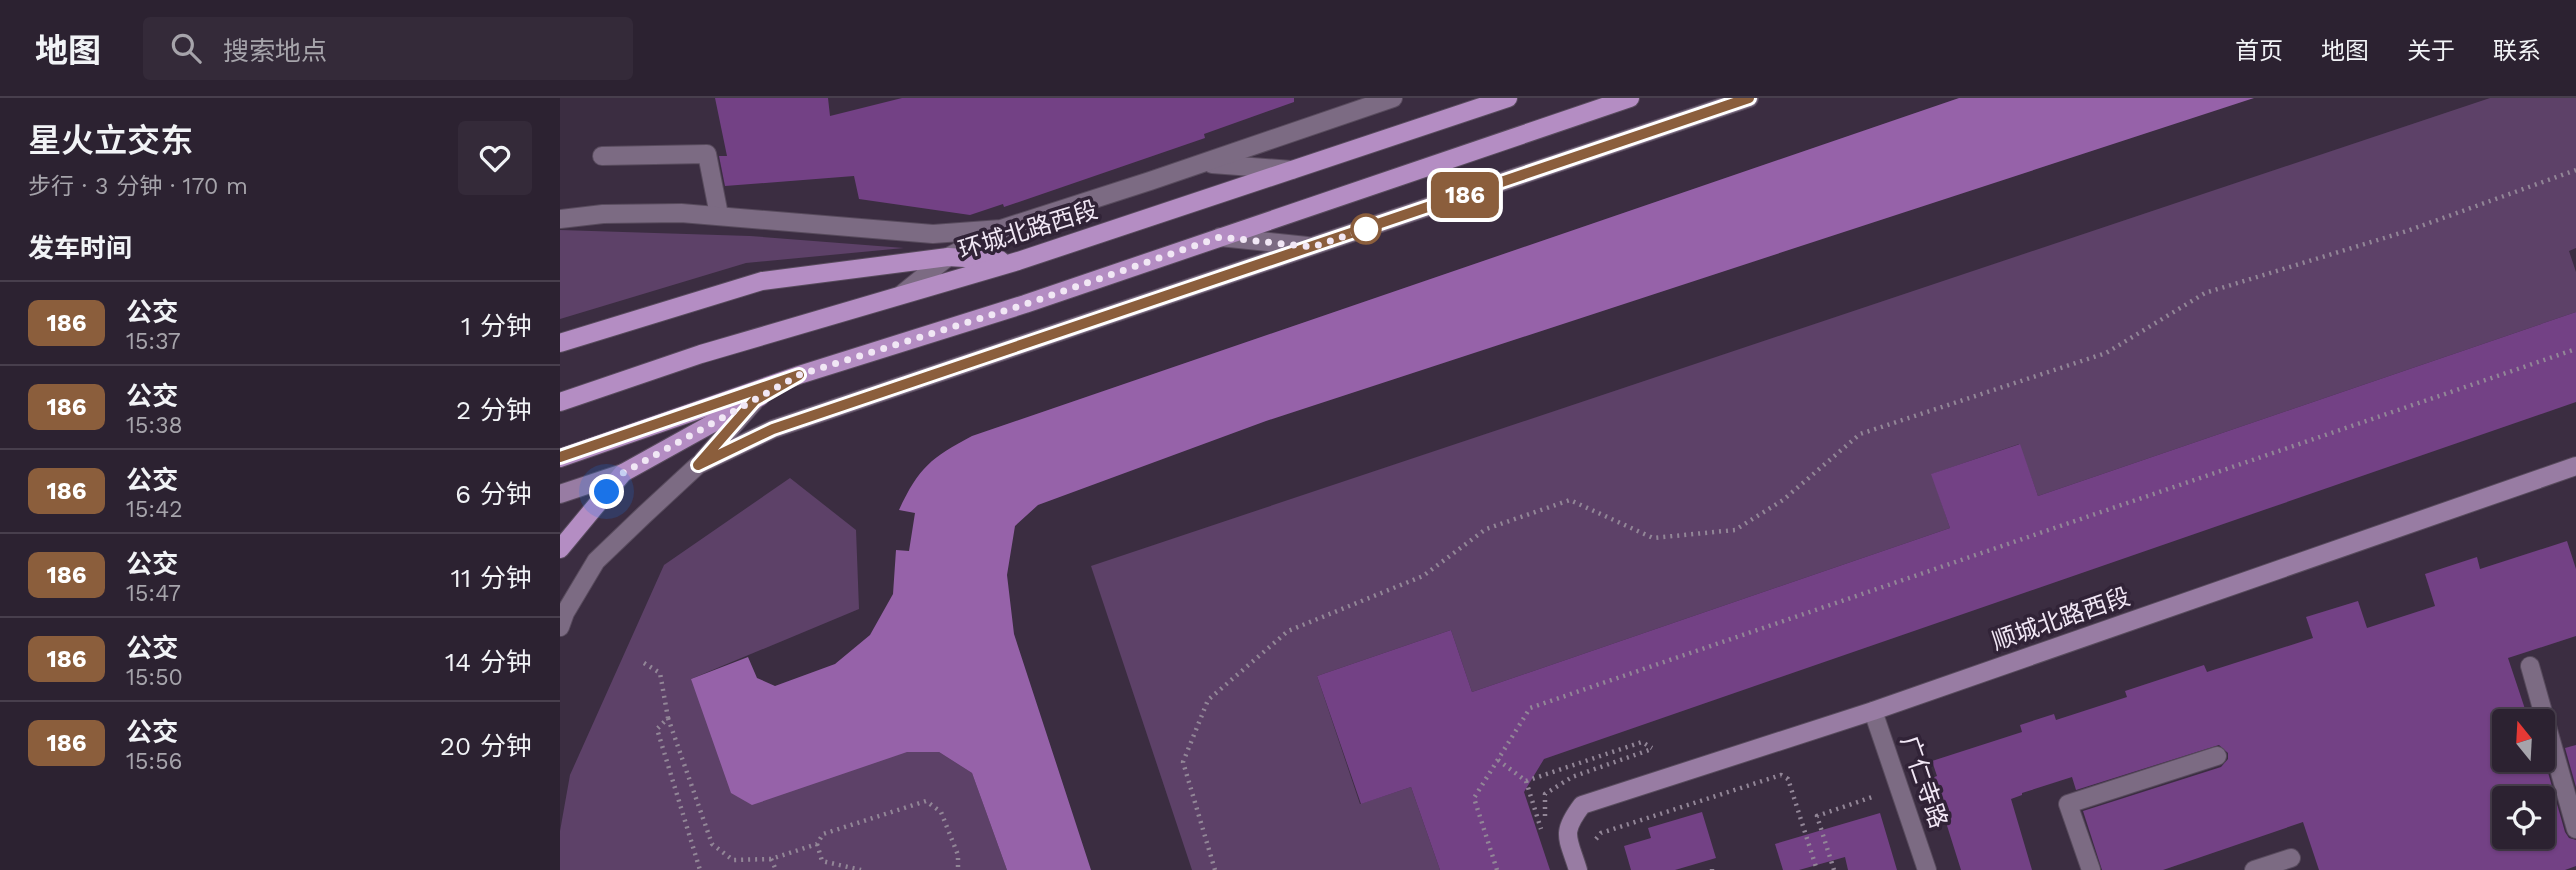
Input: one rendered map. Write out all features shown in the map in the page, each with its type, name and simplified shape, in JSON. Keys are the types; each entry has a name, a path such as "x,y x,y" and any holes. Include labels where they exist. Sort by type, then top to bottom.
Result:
{"main road":[{"name":"环城北路西段","path":"560,402 701,354 1018,261 1508,98"},
{"path":"560,457 799,375 1026,304 1630,98"},
{"path":"560,343 762,281 948,257 1018,261"},
{"path":"560,548 623,473 799,375"}],"street":[{"path":"902,294 948,257 1001,229 1393,98"},
{"path":"698,465 773,429 1749,98"},
{"path":"602,156 708,154 719,215"},
{"path":"1203,163 1295,170"},
{"path":"560,219 603,214 681,213 933,234 1001,229"},
{"path":"933,234 948,257"},
{"path":"1220,237 1312,247"},
{"path":"560,627 565,613 596,561 698,465 755,400"},
{"name":"顺城北路西段","path":"1578,870 1568,838 1568,824 1582,805 1873,711 2576,466"},
{"path":"560,494 623,473"},
{"path":"2530,666 2576,829"},
{"name":"广仁寺路","path":"1873,711 1927,870"},
{"path":"2091,870 2068,804 2217,756"},
{"path":"2254,870 2291,858"}],"path":[{"path":"1215,870 1183,762 1208,700 1288,631 1423,576 1486,529 1570,500 1653,537 1735,530 1783,500 1860,434 2106,353 2206,293 2407,231 2576,170"},
{"path":"1497,870 1474,798 1530,708 2576,349"},
{"path":"644,663 660,673 668,718 712,844 733,860 771,859 817,844 823,834 926,801 941,811 958,855 958,870"},
{"path":"668,718 657,729 701,870"},
{"path":"1526,781 1642,742 1652,749"},
{"path":"1498,760 1526,781 1542,832"},
{"path":"1599,849 1596,839 1601,833 1781,775 1788,779 1817,870"},
{"path":"1834,870 1817,816 1901,788"},
{"path":"817,844 822,861 861,870"},
{"path":"771,859 776,870"}],"shaded area":[{"path":"1959,98 2254,98 1266,421 1038,505 1015,526 1007,575 1014,634 1091,870 1007,870 972,773 939,752 907,752 752,805 731,793 691,679 748,657 757,678 775,686 835,664 870,635 893,594 896,550 909,551 915,513 899,510 920,473 936,458 972,436"},
{"path":"2490,98 2576,98 2576,248 2569,251 2576,272 2576,312 2038,496 2019,444 1932,474 1950,528 1472,692 1451,630 1317,676 1360,804 1411,787 1440,870 1192,870 1091,566"},
{"path":"560,230 750,236 904,248 746,263 560,319"},
{"path":"790,478 856,530 859,609 691,679 907,752 939,752 972,773 1007,870 560,870 560,831 570,775 664,565"}],"building":[{"path":"715,98 828,98 830,116 902,98 1294,98 1294,102 1204,134 1205,138 1004,207 1003,204 970,215 859,199 854,176 725,186 719,156 727,156"},
{"path":"2576,312 2576,402 1544,759 1524,792 1550,870 1440,870 1411,787 1361,804 1317,676 1451,630 1472,692 1950,528 1931,474 2020,444 2038,496"},
{"path":"2567,541 2576,569 2576,636 2508,658 2525,709 2492,709 2492,772 2548,772 2552,786 2492,786 2492,849 2555,849 2555,797 2565,832 2569,838 2576,840 2576,866 2565,870 2319,870 2303,822 2163,870 2102,870 2083,811 2221,767 2228,759 2228,753 2219,745 2076,790 2072,777 2022,793 2011,799 2032,870 1961,870 1932,778 1937,776 1932,761 2022,732 2020,725 2054,714 2056,720 2127,697 2125,691 2204,665 2207,672 2313,638 2306,617 2358,601 2367,628 2435,606 2425,574 2477,557 2480,569"},
{"path":"2576,745 2576,787 2565,748"},
{"path":"1702,812 1716,858 1675,870 1631,870 1624,846 1651,838 1648,828"},
{"path":"1880,813 1897,870 1848,870 1845,857 1799,870 1783,870 1775,844"}],"bus line":[{"name":"186","path":"560,457 799,375 755,400 698,465 773,429 1749,98"}],"route":[{"path":"607,492 623,473 799,375 1026,304 1220,237 1312,247 1366,229"}]}
